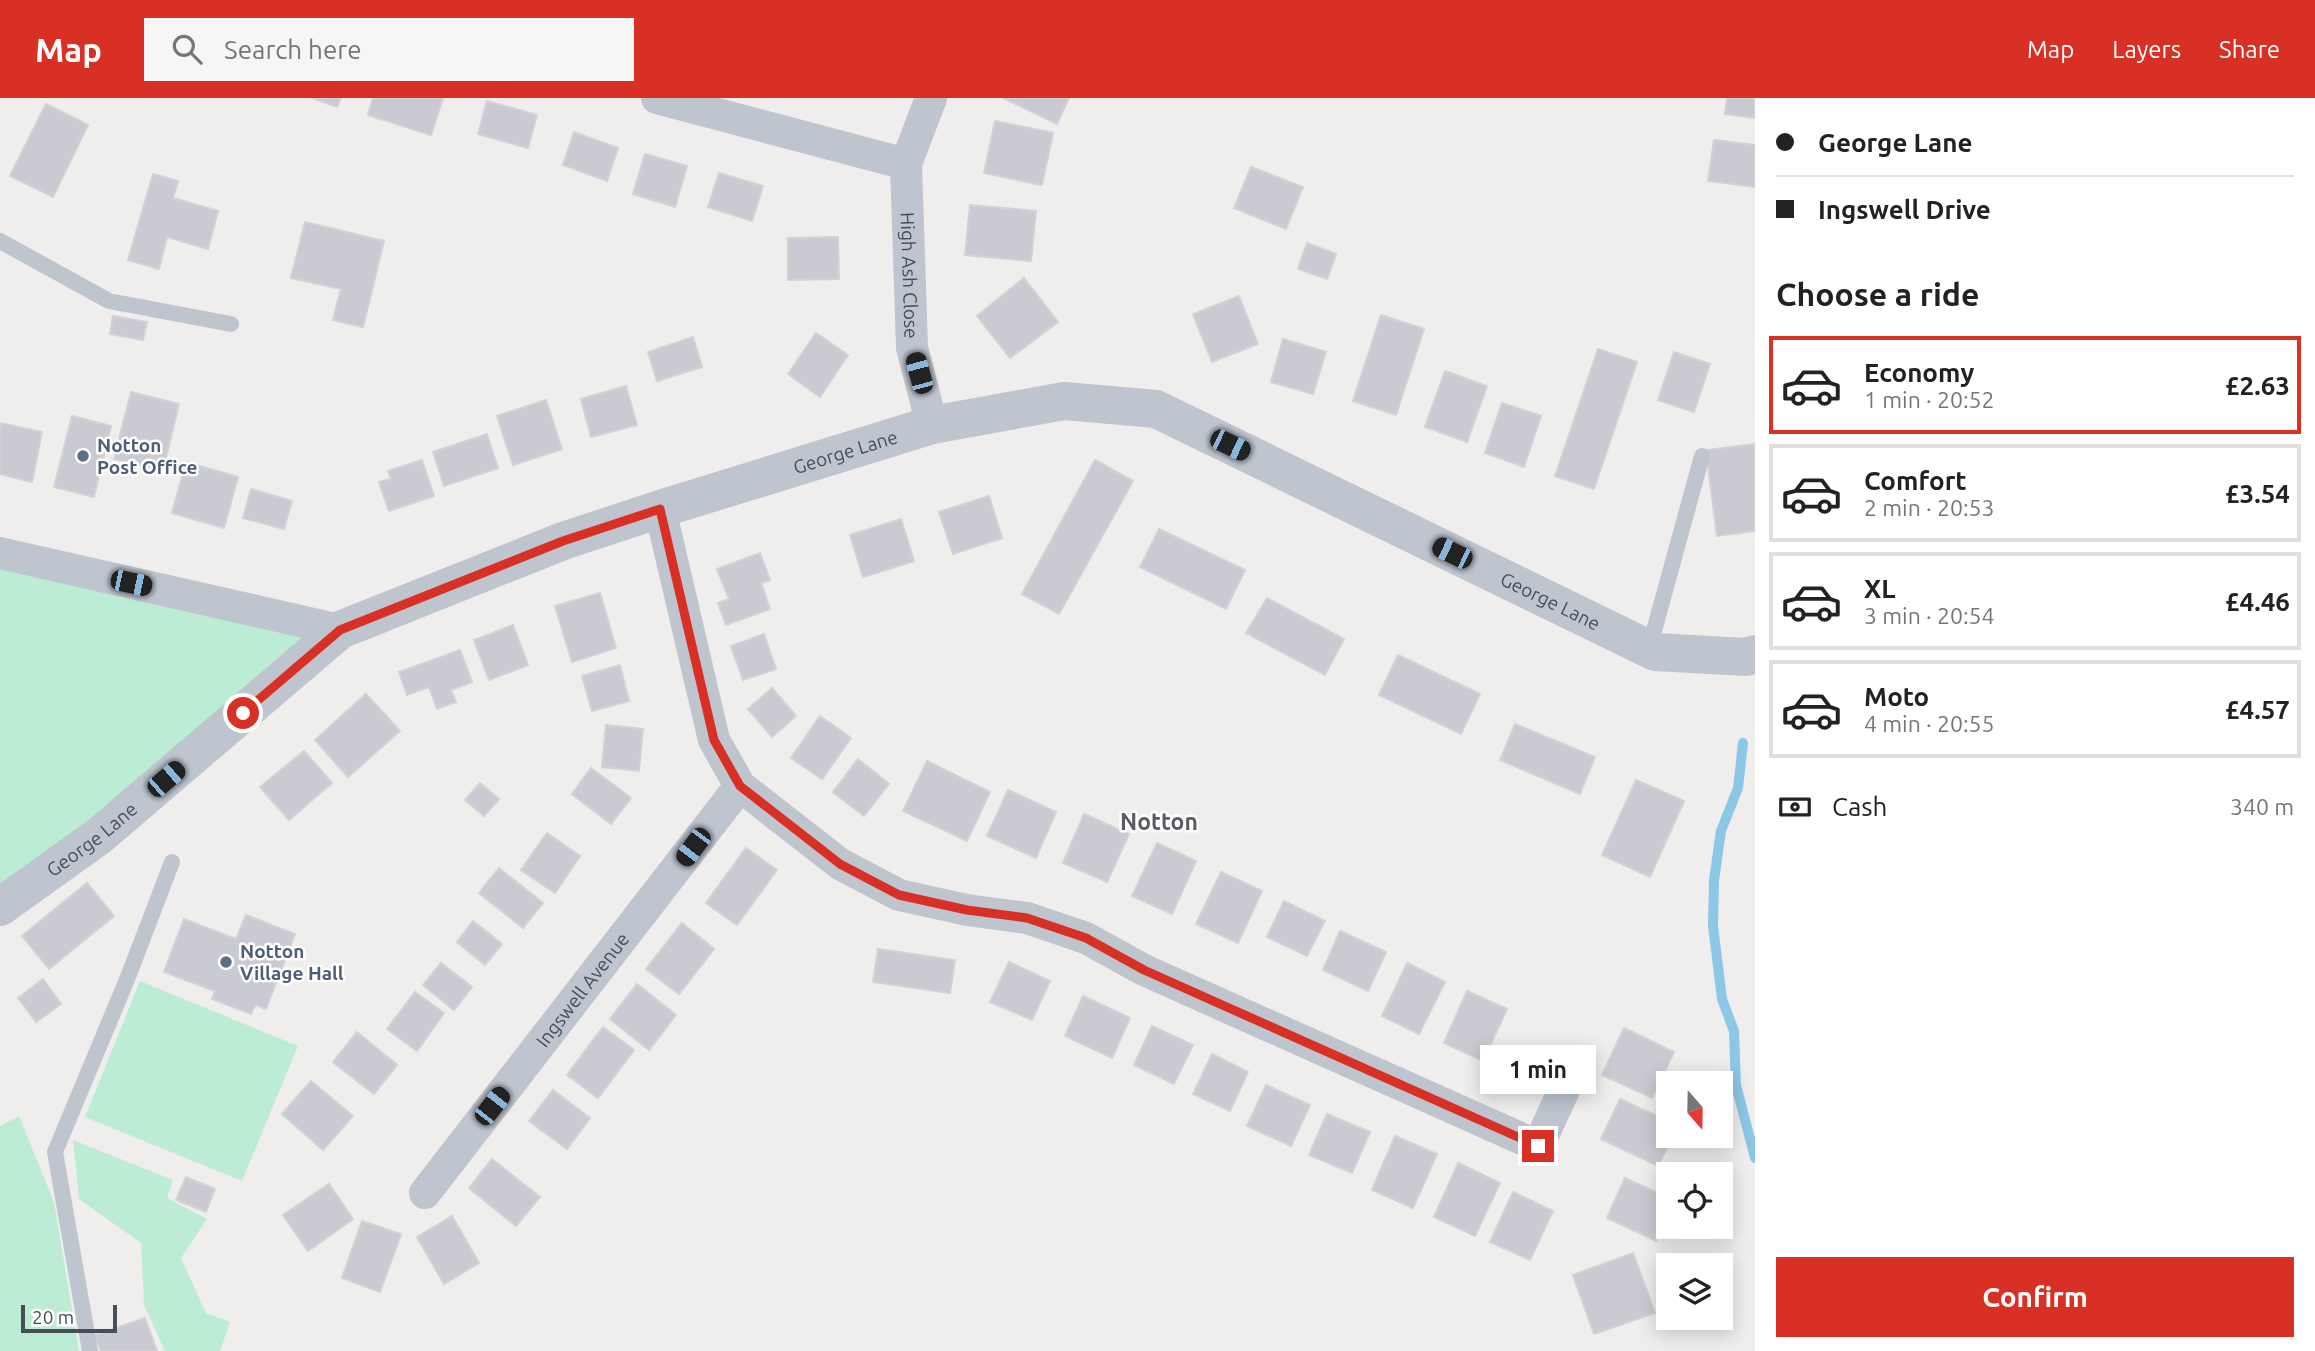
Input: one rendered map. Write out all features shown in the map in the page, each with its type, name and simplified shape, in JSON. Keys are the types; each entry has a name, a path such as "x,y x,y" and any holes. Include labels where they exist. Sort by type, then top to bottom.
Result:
{"street":[{"path":"657,98 906,164"},
{"name":"High Ash Close","path":"931,98 906,164 912,348 932,425"},
{"name":"George Lane","path":"0,907 99,836 340,630 563,541 660,509 932,425 1064,401 1156,409 1655,652 1746,657 1755,654"},
{"path":"660,509 714,740 740,786 840,864 899,895 967,910 1027,918 1086,938 1144,970 1538,1146 1570,1077"},
{"path":"0,553 340,630"},
{"name":"Ingswell Avenue","path":"425,1193 740,786"}],"lane":[{"path":"0,241 108,301 230,324"},
{"path":"1650,649 1702,456"},
{"path":"90,1351 55,1152 128,977 172,862"}],"green space":[{"path":"0,553 340,630 0,907"},
{"path":"140,981 298,1046 242,1181 85,1117"},
{"path":"19,1116 54,1202 79,1351 0,1351 0,1126"},
{"path":"73,1140 173,1180 167,1198 207,1219 181,1258 206,1313 230,1322 220,1351 165,1351 144,1305 141,1243 79,1199"}],"building":[{"path":"312,98 341,98 337,107"},
{"path":"373,98 443,98 431,135 368,115"},
{"path":"1003,98 1069,98 1057,124"},
{"path":"1727,98 1755,98 1755,118 1725,114"},
{"path":"487,101 537,115 528,148 478,134"},
{"path":"46,104 88,125 53,197 10,176"},
{"path":"995,121 1053,133 1042,185 984,173"},
{"path":"574,132 618,148 607,181 563,165"},
{"path":"1714,140 1755,145 1755,187 1708,181"},
{"path":"645,154 687,166 675,207 633,194"},
{"path":"1251,167 1303,187 1286,229 1234,208"},
{"path":"719,173 763,186 752,221 708,207"},
{"path":"153,174 178,181 173,198 218,211 208,249 167,237 159,269 128,260"},
{"path":"970,205 1036,211 1031,261 965,255"},
{"path":"305,222 384,241 363,327 333,320 341,289 291,278"},
{"path":"838,237 839,279 788,280 788,238"},
{"path":"1307,243 1336,254 1327,279 1298,269"},
{"path":"1024,278 1058,322 1010,358 977,316"},
{"path":"1239,296 1258,344 1212,362 1193,314"},
{"path":"1381,315 1424,329 1396,415 1353,401"},
{"path":"113,316 147,322 143,340 110,334"},
{"path":"816,333 848,355 820,397 788,374"},
{"path":"693,337 702,367 657,381 648,352"},
{"path":"1283,339 1326,352 1313,394 1271,382"},
{"path":"1598,349 1637,362 1594,489 1555,476"},
{"path":"1674,352 1710,364 1694,412 1658,400"},
{"path":"1445,371 1487,386 1467,442 1425,427"},
{"path":"626,386 637,425 591,437 581,399"},
{"path":"131,392 179,404 163,470 114,459"},
{"path":"546,400 562,449 513,465 497,416"},
{"path":"1502,403 1541,416 1524,467 1485,453"},
{"name":"Notton Post Office","path":"72,416 111,426 94,497 54,487"},
{"path":"0,423 42,432 32,482 0,474"},
{"path":"487,434 498,468 444,486 433,452"},
{"path":"1755,444 1755,531 1717,536 1706,450"},
{"path":"422,460 434,496 389,511 379,482 391,479 388,471"},
{"path":"1095,460 1133,481 1059,614 1022,594"},
{"path":"186,462 238,477 224,528 172,513"},
{"path":"251,489 292,501 284,529 243,518"},
{"path":"989,496 1002,538 953,554 939,512"},
{"path":"901,519 914,561 863,577 850,535"},
{"path":"1159,529 1245,570 1226,609 1140,567"},
{"path":"760,553 770,580 761,583 770,609 726,625 718,603 729,599 717,569"},
{"path":"600,593 616,648 572,662 555,606"},
{"path":"1267,598 1344,639 1325,675 1246,633"},
{"path":"513,625 528,665 489,680 474,640"},
{"path":"764,634 776,669 743,680 731,646"},
{"path":"460,650 472,682 451,690 456,702 437,709 429,687 407,695 399,672"},
{"path":"1398,655 1480,694 1461,734 1379,695"},
{"path":"620,665 629,701 592,711 582,676"},
{"path":"772,688 796,716 772,737 748,709"},
{"path":"366,694 400,731 348,777 315,740"},
{"path":"820,716 851,738 822,779 791,758"},
{"path":"1515,724 1595,757 1580,794 1500,760"},
{"path":"606,725 643,729 639,771 602,767"},
{"path":"304,751 332,783 289,820 260,787"},
{"path":"858,759 889,784 864,816 833,792"},
{"path":"927,761 990,792 967,841 903,811"},
{"path":"591,768 631,798 611,824 572,794"},
{"path":"1636,780 1684,801 1650,877 1602,855"},
{"path":"480,783 499,799 484,816 465,800"},
{"path":"1008,790 1056,812 1036,858 987,836"},
{"path":"1084,814 1129,834 1107,882 1063,863"},
{"path":"547,833 580,856 555,893 521,870"},
{"path":"1157,843 1196,861 1172,914 1132,896"},
{"path":"746,848 777,870 737,925 706,903"},
{"path":"499,868 543,903 523,928 479,893"},
{"path":"1221,872 1262,891 1238,943 1196,924"},
{"path":"87,883 114,916 49,969 22,936"},
{"path":"1284,901 1325,921 1307,956 1267,937"},
{"name":"Notton Village Hall","path":"246,915 295,934 266,1009 255,1005 251,1014 212,999 215,991 164,972 184,919 236,939"},
{"path":"473,921 502,944 485,965 457,942"},
{"path":"682,923 714,949 679,994 646,969"},
{"path":"1340,931 1386,952 1368,991 1323,970"},
{"path":"878,949 955,960 950,993 873,982"},
{"path":"1009,962 1050,981 1032,1020 990,1002"},
{"path":"441,963 472,987 454,1010 423,985"},
{"path":"1407,963 1445,982 1419,1034 1382,1016"},
{"path":"43,979 61,1004 36,1022 18,998"},
{"path":"637,984 676,1015 649,1050 610,1019"},
{"path":"1467,991 1507,1009 1483,1061 1444,1043"},
{"path":"415,992 444,1013 417,1051 387,1029"},
{"path":"1083,996 1130,1018 1112,1058 1065,1036"},
{"path":"1152,1026 1193,1045 1174,1084 1134,1065"},
{"path":"603,1027 634,1050 598,1098 567,1075"},
{"path":"1624,1028 1674,1052 1665,1071 1656,1071 1656,1090 1652,1098 1602,1075"},
{"path":"357,1032 397,1065 374,1094 333,1062"},
{"path":"1212,1054 1248,1072 1230,1111 1193,1094"},
{"path":"311,1081 353,1116 323,1150 282,1114"},
{"path":"1266,1085 1310,1105 1291,1146 1247,1126"},
{"path":"553,1090 590,1118 567,1149 529,1121"},
{"path":"1620,1099 1656,1116 1656,1148 1667,1148 1656,1165 1601,1139"},
{"path":"1327,1114 1370,1132 1352,1173 1309,1155"},
{"path":"1395,1136 1437,1154 1413,1208 1372,1190"},
{"path":"492,1159 540,1197 516,1226 469,1188"},
{"path":"1458,1163 1500,1183 1475,1236 1434,1217"},
{"path":"186,1177 215,1189 206,1212 176,1200"},
{"path":"1625,1178 1656,1192 1656,1241 1607,1218"},
{"path":"329,1184 353,1219 308,1251 283,1215"},
{"path":"1513,1192 1553,1211 1530,1260 1490,1242"},
{"path":"452,1216 479,1263 444,1284 417,1237"},
{"path":"362,1221 401,1234 380,1292 342,1278"},
{"path":"1633,1253 1655,1313 1594,1334 1573,1275"},
{"path":"145,1318 157,1351 101,1351 95,1335"}],"waterway":[{"path":"1743,743 1738,788 1721,831 1714,880 1713,926 1722,999 1734,1031 1736,1085 1755,1158"}],"place":[{"name":"Notton Post Office","path":"83,456"},
{"name":"Notton Village Hall","path":"226,962"}],"district":[{"name":"Notton","path":"1159,822"}],"route":[{"path":"243,713 340,630 563,541 660,509 714,740 740,786 840,864 899,895 967,910 1027,918 1086,938 1144,970 1538,1146"}]}
